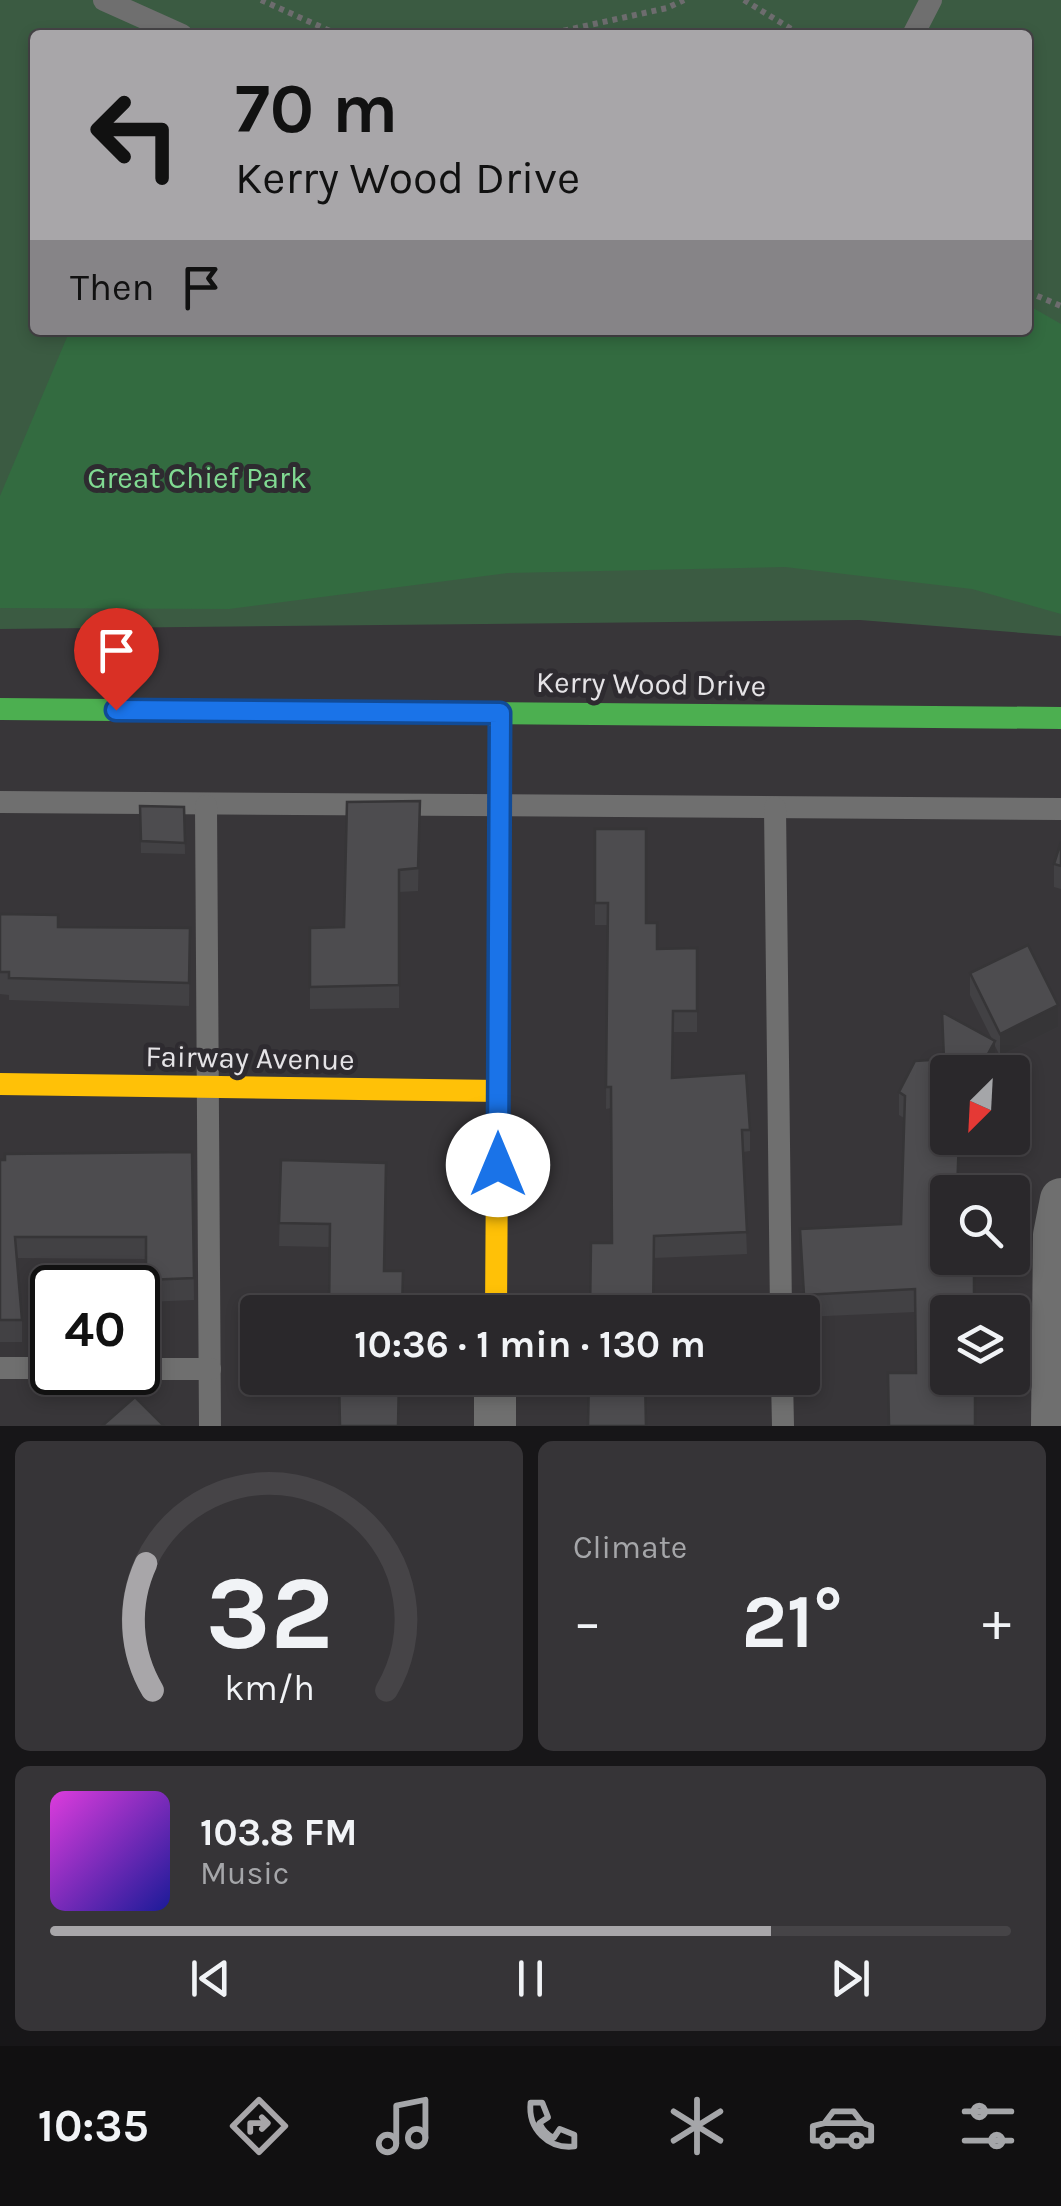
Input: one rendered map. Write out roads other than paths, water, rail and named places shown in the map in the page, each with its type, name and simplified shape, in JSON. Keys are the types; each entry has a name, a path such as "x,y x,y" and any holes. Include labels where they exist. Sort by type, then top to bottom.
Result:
{"street":[{"name":"Kerry Wood Drive","path":"0,709 1061,718"},
{"path":"496,1295 500,713"},
{"name":"Fairway Avenue","path":"0,1084 499,1092"},
{"path":"1052,1426 1054,1235 1061,1199"},
{"path":"495,1426 496,1395"}],"lane":[{"path":"104,0 171,30"},
{"path":"916,30 931,0"},
{"path":"0,802 500,809 1061,809"},
{"path":"206,806 210,1426"},
{"path":"775,808 781,1295"},
{"path":"0,1368 30,1368"},
{"path":"160,1368 210,1369"},
{"path":"782,1395 783,1426"}],"park label":[{"name":"Great Chief Park","path":"197,478"}]}
